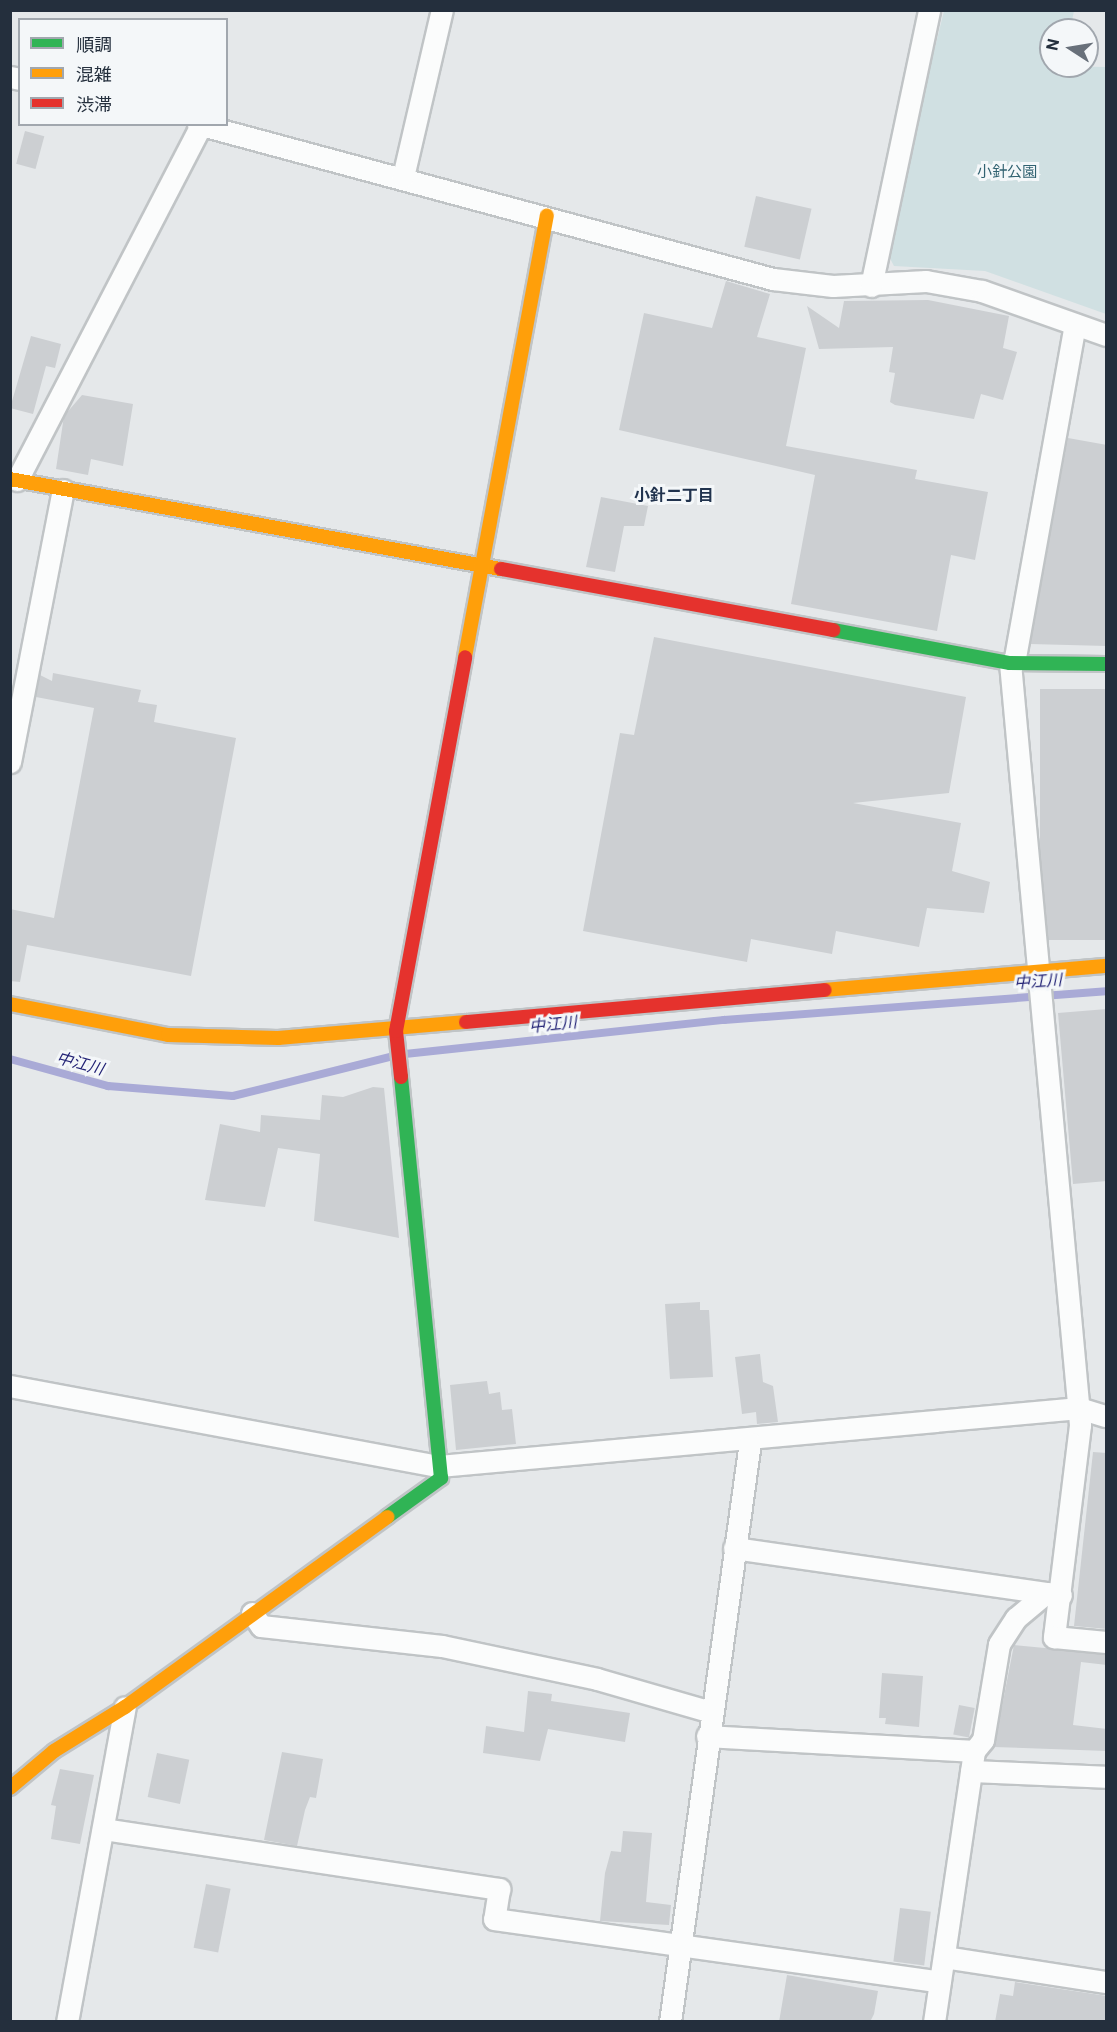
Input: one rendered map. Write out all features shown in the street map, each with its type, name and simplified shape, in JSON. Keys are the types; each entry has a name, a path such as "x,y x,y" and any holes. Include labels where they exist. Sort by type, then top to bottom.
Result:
{"street":[{"path":"403,177 442,10"},
{"path":"871,286 929,10"},
{"path":"198,126 14,480 1012,663 1107,664"},
{"path":"203,126 403,177 773,279 871,286 926,281 982,291 1107,335"},
{"path":"10,1788 54,1751 126,1707 252,1613 441,1478 397,1035 480,566 547,216"},
{"path":"1075,324 1012,663 1079,1408 1053,1594 1054,1637 1107,1642"},
{"path":"10,762 63,489"},
{"path":"10,1004 168,1035 278,1038 397,1035 1039,976 1107,966"},
{"path":"10,1386 439,1466 750,1442 1079,1408 1107,1416"},
{"path":"670,2022 707,1736 750,1442"},
{"path":"734,1548 1053,1594"},
{"path":"934,2022 972,1761 983,1740 999,1644 1016,1617 1053,1594"},
{"path":"252,1613 261,1626 442,1646 597,1679 711,1712"},
{"path":"67,2022 126,1707"},
{"path":"707,1736 972,1761 1107,1777"},
{"path":"103,1829 498,1889 494,1919 940,1982"},
{"path":"944,1957 1107,1982"}],"green space":[{"name":"小針公園","path":"944,11 1074,11 1073,18 1039,18 1039,78 1099,78 1099,67 1106,67 1106,314 985,271 894,266 885,249"}],"building":[{"path":"25,131 44,136 36,169 16,164"},
{"path":"756,196 812,209 800,259 744,247"},
{"path":"726,281 770,294 757,337 806,348 786,446 917,470 915,479 988,492 975,560 951,555 937,631 791,604 815,475 619,430 644,313 712,328"},
{"path":"928,300 1009,316 1003,348 1017,352 1003,400 981,394 974,419 895,405 890,402 895,373 889,372 893,347 819,349 807,306 839,328 844,301"},
{"path":"31,336 61,344 55,368 46,366 33,414 10,408"},
{"path":"82,395 133,404 123,466 91,459 88,475 56,469 64,416"},
{"path":"1068,438 1107,445 1107,646 1030,644"},
{"path":"601,497 648,506 644,526 624,526 615,572 586,567"},
{"path":"654,637 966,697 949,793 853,803 961,823 952,871 990,882 984,913 927,908 919,947 836,931 832,954 751,939 747,962 583,931 620,733 634,735"},
{"path":"53,673 141,690 138,702 157,705 154,722 236,738 191,976 27,945 20,982 10,981 10,909 54,918 94,708 36,697 40,675 52,681"},
{"path":"1040,689 1106,689 1106,940 1040,940"},
{"path":"1107,1009 1107,1181 1073,1184 1058,1013"},
{"path":"373,1087 384,1088 399,1238 314,1221 320,1154 278,1148 265,1207 205,1200 220,1124 260,1132 261,1115 320,1120 322,1095 343,1097"},
{"path":"700,1302 700,1310 709,1310 713,1377 670,1379 665,1304"},
{"path":"760,1354 763,1382 773,1386 778,1422 757,1424 756,1412 742,1414 735,1357"},
{"path":"487,1381 489,1394 500,1392 502,1410 512,1409 516,1444 456,1450 450,1385"},
{"path":"1093,1452 1107,1453 1107,1629 1074,1626"},
{"path":"1014,1645 1107,1654 1107,1665 1081,1662 1073,1725 1107,1729 1107,1751 994,1747"},
{"path":"882,1673 923,1676 919,1727 885,1724 886,1718 879,1718"},
{"path":"528,1691 552,1694 551,1701 630,1713 625,1742 548,1729 540,1761 483,1753 486,1726 524,1732"},
{"path":"959,1705 975,1708 969,1738 953,1734"},
{"path":"282,1752 323,1759 316,1798 310,1797 297,1846 264,1840"},
{"path":"157,1753 189,1760 180,1804 148,1797"},
{"path":"60,1769 94,1775 80,1844 51,1839 56,1806 51,1805"},
{"path":"623,1831 652,1833 646,1902 671,1905 669,1925 600,1921 605,1873 611,1851 621,1852"},
{"path":"206,1884 231,1889 218,1953 194,1948"},
{"path":"900,1908 931,1912 924,1965 893,1962"},
{"path":"787,1975 878,1991 874,2014 870,2022 779,2022"},
{"path":"1015,1982 1107,1996 1107,2022 995,2022 1000,1994 1013,1996"}],"waterway":[{"name":"中江川","path":"405,1054 724,1020 1106,991"},
{"name":"中江川","path":"10,1059 108,1086 233,1096 393,1056"}],"traffic: fast":[{"path":"833,630 1010,663 1106,664"},
{"path":"387,1517 441,1478 401,1077"}],"traffic: slow":[{"path":"465,657 547,216"},
{"path":"10,479 501,569"},
{"path":"825,990 1106,966"},
{"path":"10,1004 168,1035 278,1038 466,1022"},
{"path":"10,1788 54,1751 125,1707 387,1517"}],"traffic: jam":[{"path":"501,569 833,630"},
{"path":"401,1077 396,1031 465,657"},
{"path":"466,1022 825,990"}],"district":[{"name":"小針二丁目","path":"674,496"}]}
